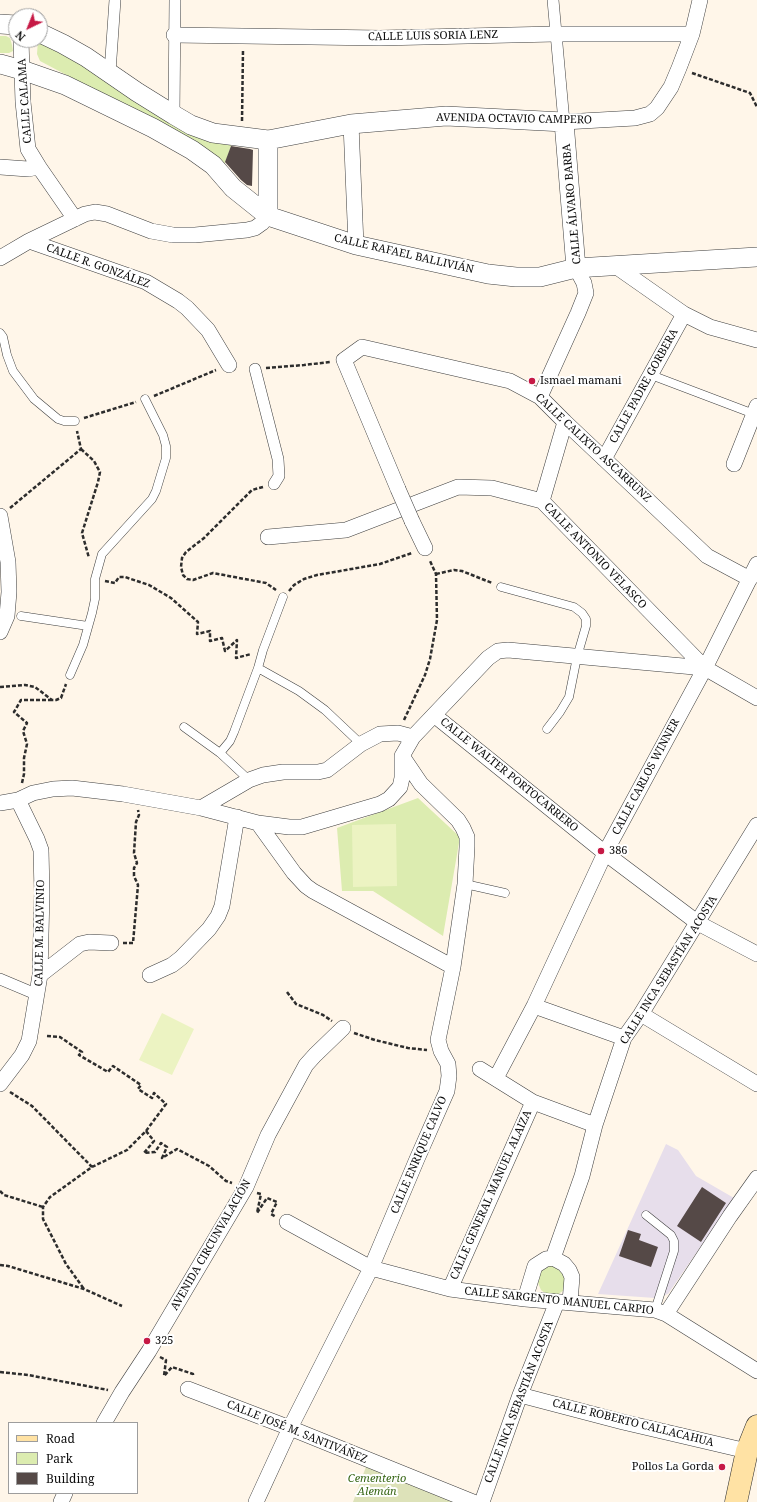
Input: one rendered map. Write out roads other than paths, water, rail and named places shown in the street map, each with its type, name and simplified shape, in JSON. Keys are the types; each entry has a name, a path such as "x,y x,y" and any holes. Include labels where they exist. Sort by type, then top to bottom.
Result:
{"main road":[{"path":"736,1502 754,1435"}],"street":[{"path":"110,72 115,0"},
{"path":"174,116 175,0"},
{"name":"CALLE ÁLVARO BARBA","path":"540,397 586,293 584,283 576,268 553,0"},
{"name":"AVENIDA OCTAVIO CAMPERO","path":"48,37 110,72 137,92 191,125 213,133 268,140 351,124 446,116 564,122 635,118 650,114 657,108 671,87 692,34 700,0"},
{"name":"CALLE LUIS SORIA LENZ","path":"174,36 380,38 555,34 692,34"},
{"name":"CALLE CALAMA","path":"21,48 26,143 39,167 75,219"},
{"path":"0,64 65,85 153,128 192,150 213,165 233,188 268,216"},
{"path":"351,124 356,245"},
{"path":"0,258 29,241 85,214 95,212 107,214 151,231 173,235 195,235 247,230 262,223 268,216 268,140"},
{"path":"0,167 28,169 39,167"},
{"name":"CALLE RAFAEL BALLIVIÁN","path":"268,216 356,245 488,274 516,277 540,277 576,268 757,257"},
{"name":"CALLE R. GONZÁLEZ","path":"29,241 146,282 172,298 187,308 208,330 229,365"},
{"path":"614,265 684,314 710,327 757,340"},
{"name":"CALLE PADRE GORBERA","path":"604,459 684,314"},
{"name":"CALLE CALIXTO ASCARRUNZ","path":"425,548 398,489 344,360 362,347 510,381 540,397 564,422 707,556 750,579"},
{"path":"255,369 278,459 279,476 274,484"},
{"path":"734,464 755,410"},
{"path":"542,501 564,422"},
{"name":"CALLE ANTONIO VELASCO","path":"268,537 346,530 458,487 492,488 542,501 705,668 757,698"},
{"path":"0,632 7,616 10,592 3,514"},
{"name":"CALLE CARLOS WINNER","path":"496,1078 534,1006 605,853 705,668 757,564"},
{"path":"434,715 488,658 498,651 508,650 705,668"},
{"name":"CALLE WALTER PORTOCARRERO","path":"402,756 413,737 434,715 605,853 698,923 757,954"},
{"path":"201,808 249,780 263,775 283,772 318,772 327,770 361,744 380,734 398,733 413,737"},
{"path":"0,803 18,800 33,793 53,789 72,788 139,797 201,808 258,822 289,827 302,827 380,804 389,799 400,786 402,778 402,756"},
{"name":"CALLE ENRIQUE CALVO","path":"256,1502 290,1428 371,1268 447,1091 449,1076 448,1064 441,1051 438,1040 453,967 465,884 468,847 467,837 463,828 422,784 402,756"},
{"name":"CALLE M. BALVINIO","path":"3,1087 29,1041 38,995 40,975 42,893 41,850 18,800"},
{"path":"150,975 182,958 209,929 218,916 222,906 236,817"},
{"path":"258,822 294,873 306,886 453,967"},
{"name":"CALLE INCA SEBASTÍAN ACOSTA","path":"553,1258 582,1176 595,1125 624,1038 641,1014 698,923 757,825"},
{"path":"40,975 80,944 89,942 111,943"},
{"path":"0,979 38,995"},
{"path":"534,1006 624,1038"},
{"path":"641,1014 757,1084"},
{"name":"AVENIDA CIRCUNVALACIÓN","path":"105,1422 149,1351 246,1187 268,1135 306,1065 343,1028"},
{"path":"480,1069 533,1102 595,1125"},
{"name":"CALLE GENERAL MANUEL ALAIZA","path":"450,1289 533,1102"},
{"path":"660,1312 757,1178"},
{"name":"CALLE SARGENTO MANUEL CARPIO","path":"287,1222 371,1268 450,1289 525,1299 660,1312 757,1371"},
{"path":"525,1299 535,1266 539,1262 553,1258 564,1264 572,1277 564,1302"},
{"name":"CALLE INCA SEBASTIÁN ACOSTA","path":"482,1502 520,1395 564,1302"},
{"name":"CALLE JOSÉ M. SANTIVÁÑEZ","path":"188,1389 290,1428 473,1502"},
{"name":"CALLE ROBERTO CALLACAHUA","path":"520,1395 623,1422 754,1435"}],"lane":[{"path":"0,333 3,337 7,355 13,371 34,399 58,419 64,421 75,421"},
{"path":"651,375 755,410"},
{"path":"70,675 83,645 95,599 95,579 102,554 152,499 156,491 166,458 166,446 163,435 145,399"},
{"path":"501,587 574,607 582,613 586,619 586,626 577,657 569,697 560,712 547,728"},
{"path":"220,753 230,741 234,732 283,597"},
{"path":"21,616 88,626"},
{"path":"258,668 299,691 324,710 361,744"},
{"path":"184,727 220,753 249,780"},
{"path":"465,884 505,893"},
{"path":"646,1215 671,1234 674,1241 674,1251 660,1312"}],"place":[{"name":"Ismael mamani","path":"532,381"},
{"name":"386","path":"601,851"},
{"name":"325","path":"147,1341"},
{"name":"Pollos La Gorda","path":"722,1467"}],"park label":[{"name":"Cementerio Alemán","path":"377,1485"}]}
